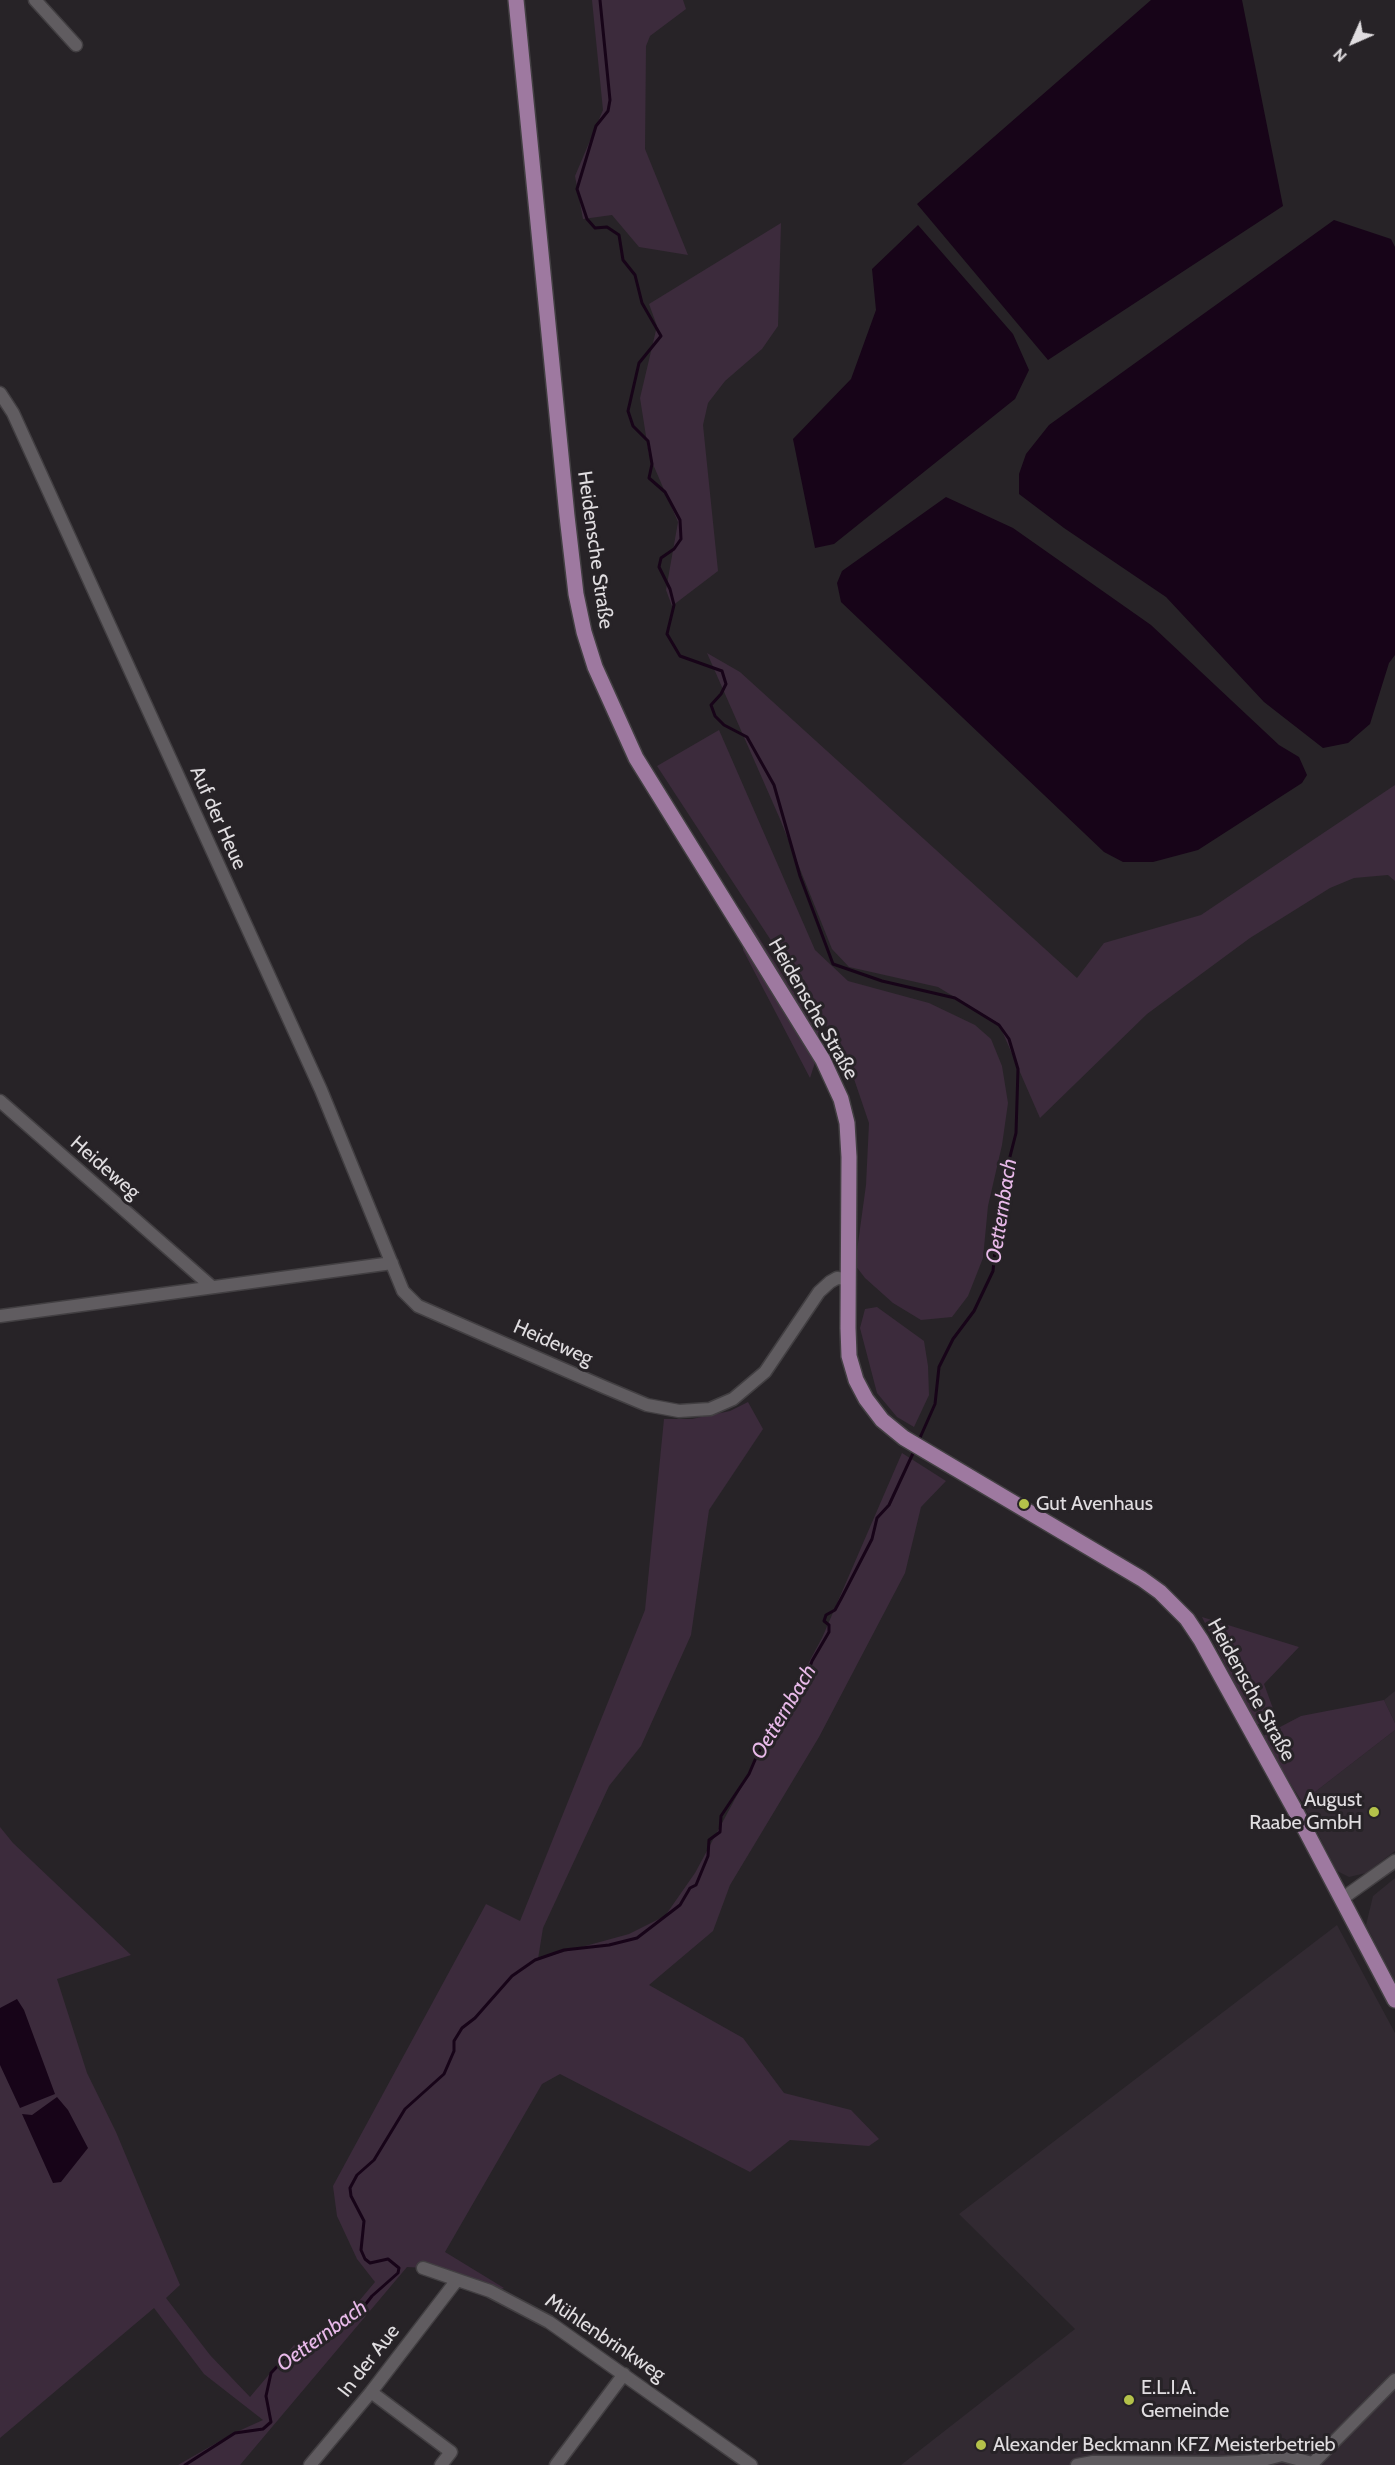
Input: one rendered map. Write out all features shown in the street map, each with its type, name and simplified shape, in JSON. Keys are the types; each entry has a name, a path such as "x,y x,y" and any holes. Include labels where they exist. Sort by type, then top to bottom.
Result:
{"main road":[{"name":"Heidensche Straße","path":"516,0 567,516 576,594 584,632 602,684 636,758 832,1076 847,1123 849,1356 856,1380 866,1400 882,1420 904,1438 1142,1579 1173,1604 1202,1640 1395,2000"}],"street":[{"path":"35,0 76,45"},
{"name":"Auf der Heue","path":"0,393 17,422 321,1090 392,1263"},
{"name":"Heideweg","path":"0,1101 212,1287"},
{"path":"0,1316 392,1263"},
{"name":"Heideweg","path":"392,1263 402,1291 418,1305 647,1405 679,1411 710,1409 733,1399 765,1372 819,1292 837,1278 848,1279"},
{"path":"1342,1899 1395,1861"},
{"name":"Mühlenbrinkweg","path":"423,2268 490,2291 521,2305 624,2374 751,2465"},
{"name":"In der Aue","path":"310,2465 371,2392 457,2280"},
{"path":"556,2465 624,2374"},
{"path":"1077,2465 1125,2462 1259,2461 1282,2455 1312,2464 1395,2380"},
{"path":"371,2392 451,2452 441,2465"}],"shaded area":[{"path":"592,0 683,0 686,9 650,36 646,46 645,149 688,255 639,247 612,215 583,219 575,176 603,110"},
{"path":"1151,0 1242,0 1283,206 1048,360 917,204"},
{"path":"1334,220 1391,239 1395,247 1395,655 1389,663 1370,724 1348,743 1323,748 1264,702 1166,597 1064,528 1019,494 1019,474 1026,454 1049,425"},
{"path":"781,223 778,326 762,349 725,381 708,403 703,425 718,571 672,606 666,590 678,522 649,455 640,398 657,326 649,304"},
{"path":"918,225 1013,334 1029,370 1015,399 834,544 815,548 793,439 851,379 876,310 872,269"},
{"path":"946,497 1013,528 1151,625 1279,745 1299,757 1307,775 1302,783 1198,850 1153,862 1123,862 1104,852 841,602 837,583 842,571"},
{"path":"707,653 740,672 1077,978 1104,943 1201,915 1395,785 1395,881 1388,875 1354,878 1330,888 1250,938 1147,1014 1040,1118 999,1024 938,987 849,967 832,949 780,819"},
{"path":"719,730 815,950 848,981 929,1003 975,1025 991,1039 1002,1066 1008,1103 1002,1145 988,1206 983,1258 968,1296 952,1317 921,1320 893,1303 865,1278 855,1265 866,1185 869,1123 853,1076 823,1020 657,766"},
{"path":"740,908 823,1038 810,1078 743,950"},
{"path":"877,1307 924,1341 929,1395 914,1427 897,1417 877,1393 860,1328 865,1309"},
{"path":"748,1402 763,1429 709,1510 691,1635 641,1746 609,1786 543,1928 538,1959 629,1934 665,1916 695,1873 822,1638 902,1453 946,1481 921,1507 905,1573 819,1737 730,1885 713,1931 649,1985 743,2038 784,2093 851,2110 879,2139 869,2146 790,2140 750,2172 560,2074 542,2084 445,2252 504,2288 495,2291 441,2269 407,2267 240,2465 178,2465 232,2434 263,2420 204,2374 154,2308 0,2438 0,1827 13,1843 131,1955 57,1979 87,2073 116,2132 180,2285 166,2298 210,2355 250,2397 294,2345 338,2326 375,2282 357,2259 337,2216 333,2186 486,1904 520,1921 645,1610 664,1419 692,1419 730,1411"},
{"path":"1202,1617 1299,1647 1264,1684 1275,1714 1255,1726"},
{"path":"1395,1691 1395,1723 1384,1700"},
{"path":"1384,1700 1395,1723 1395,1730 1302,1802 1261,1737 1301,1716"},
{"path":"1395,1730 1395,1851 1366,1873 1349,1877 1337,1871 1302,1802"},
{"path":"1395,1878 1395,1981 1366,1925 1373,1896"},
{"path":"1337,1925 1395,2033 1395,2465 1269,2465 1234,2460 1098,2465 901,2465 1075,2329 959,2214"},
{"path":"17,1999 24,2010 55,2094 20,2108 0,2065 0,2008"},
{"path":"57,2097 68,2110 88,2148 61,2182 53,2183 22,2114 32,2115"}],"waterway":[{"name":"Oetternbach","path":"600,0 610,100 608,111 596,126 577,189 587,219 595,228 607,227 619,235 623,260 635,275 642,303 661,336 639,363 628,411 633,426 648,441 652,464 649,478 665,492 680,520 681,539 674,549 661,558 659,567 670,589 674,605 667,634 680,656 722,671 726,684 711,705 715,716 724,725 747,737 774,785 800,876 833,964 882,981 955,998 999,1025 1009,1039 1018,1069 1016,1133 1000,1196 993,1271 974,1311 953,1339 939,1367 935,1404 919,1440"},
{"name":"Oetternbach","path":"185,2465 235,2433 263,2429 271,2422 266,2396 271,2373 287,2356 306,2346 321,2331 361,2310 372,2296 398,2273 399,2268 388,2259 370,2263 365,2259 361,2250 364,2221 351,2196 350,2188 357,2175 374,2160 405,2109 444,2074 454,2051 454,2041 462,2028 475,2018 512,1976 535,1960 564,1950 609,1945 637,1938 680,1905 690,1888 696,1885 708,1856 709,1840 720,1832 721,1816 749,1774 758,1753 776,1729 785,1709 802,1689 812,1661 829,1632 829,1625 824,1621 826,1615 835,1610 842,1597 872,1539 877,1518 889,1505 915,1449"}],"place":[{"name":"Gut Avenhaus","path":"1024,1504"},
{"name":"August Raabe GmbH","path":"1374,1812"},
{"name":"E.L.I.A. Gemeinde","path":"1129,2400"},
{"name":"Alexander Beckmann KFZ Meisterbetrieb","path":"981,2445"}]}
